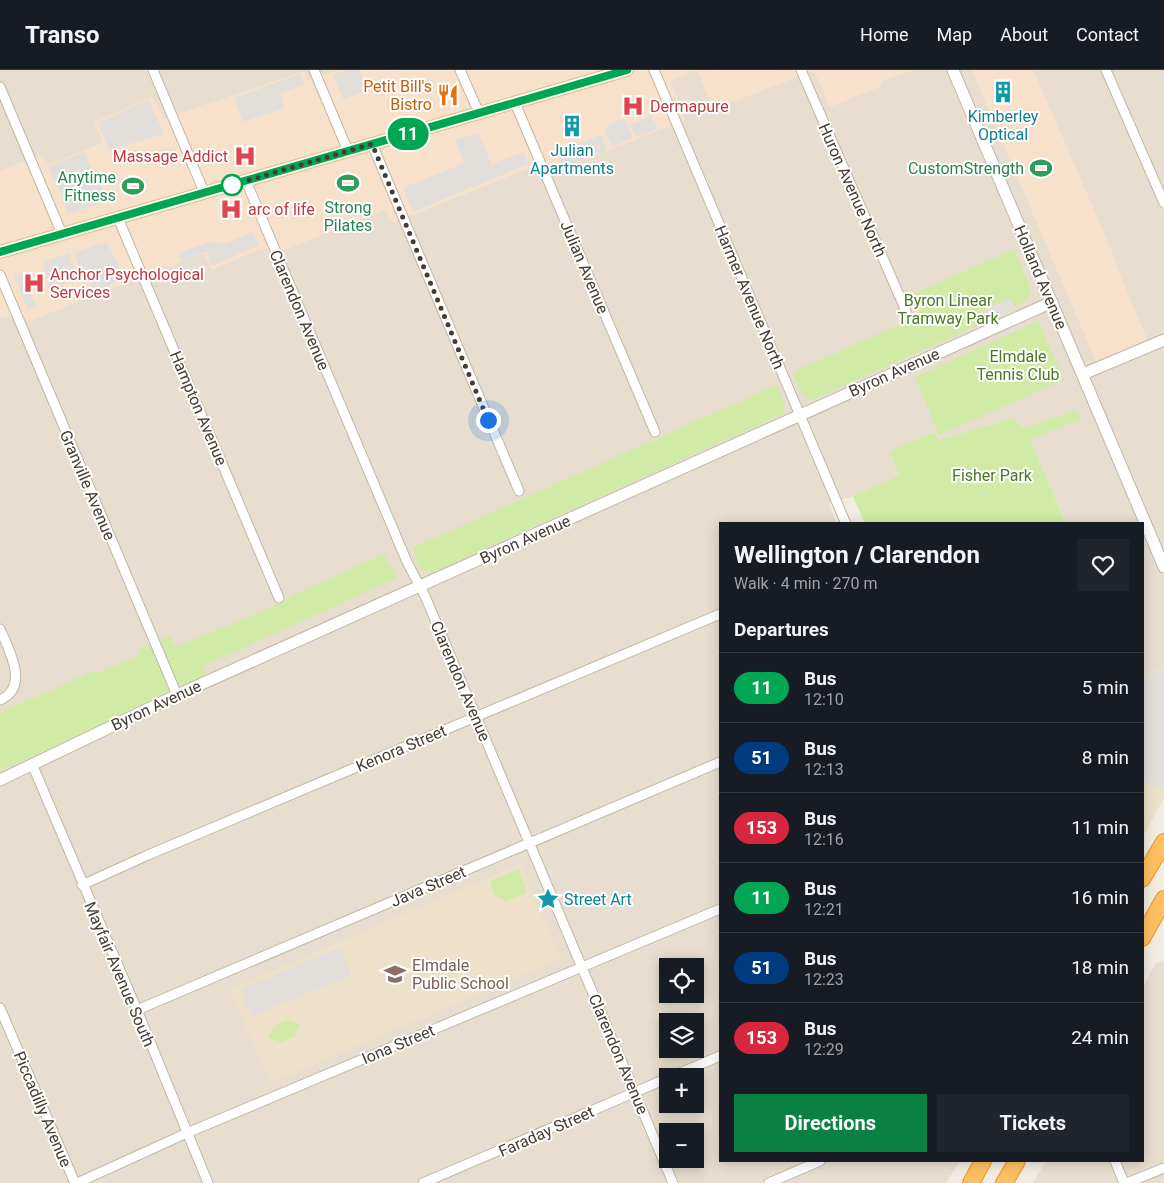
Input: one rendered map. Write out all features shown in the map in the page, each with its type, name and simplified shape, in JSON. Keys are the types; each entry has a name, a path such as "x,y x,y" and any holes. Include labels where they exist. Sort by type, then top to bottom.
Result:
{"highway":[{"path":"1144,876 1162,845"},
{"path":"1144,935 1164,900"},
{"path":"971,1183 982,1162"},
{"path":"1004,1183 1015,1162"}],"main road":[{"path":"0,252 516,103 619,71"}],"street":[{"path":"153,70 204,192"},
{"path":"314,70 348,151"},
{"path":"460,70 479,113"},
{"name":"Harmer Avenue North","path":"654,70 845,522"},
{"name":"Huron Avenue North","path":"801,70 906,311"},
{"name":"Holland Avenue","path":"953,70 1164,567"},
{"path":"1106,70 1164,203"},
{"path":"0,87 62,234"},
{"name":"Julian Avenue","path":"516,103 655,432"},
{"path":"372,144 519,491"},
{"name":"Clarendon Avenue","path":"246,181 407,562 426,596 673,1183"},
{"name":"Hampton Avenue","path":"118,218 280,598"},
{"name":"Granville Avenue","path":"0,275 177,695"},
{"name":"Byron Avenue","path":"0,780 177,695 1052,302"},
{"path":"1083,374 1164,340"},
{"name":"Kenora Street","path":"82,884 719,614"},
{"path":"0,629 16,672 16,685 0,700"},
{"name":"Java Street","path":"137,1010 719,762"},
{"name":"Mayfair Avenue South","path":"32,764 137,1010 208,1183"},
{"name":"Iona Street","path":"76,1183 187,1133 719,908"},
{"name":"Piccadilly Avenue","path":"0,1008 76,1183"},
{"path":"692,1068 719,1056"},
{"name":"Faraday Street","path":"423,1183 659,1082"},
{"path":"769,1183 818,1162"},
{"path":"1115,1162 1125,1183 1164,1168"}],"shaded area":[{"path":"0,70 338,70 307,81 303,72 163,119 152,97 103,143 48,165 41,155 0,171"},
{"path":"338,70 696,70 670,80 685,120 559,170 529,168 393,222 385,209 287,249 260,249 211,269 204,253 31,320 5,316 0,318 0,171 42,155 48,164 103,144 94,122 153,97 163,119 304,72 307,81"},
{"path":"346,70 359,70 367,90 343,99 333,75"},
{"path":"697,70 714,109 814,70 882,81 913,70 972,70 1097,363 1147,339 1106,238 1033,70 1164,70 1164,668 1144,676 1144,522 1065,522 1030,439 1080,420 1076,410 1025,428 1013,418 939,440 935,432 889,451 899,475 853,496 829,504 836,522 719,522 719,1162 959,1162 946,1183 0,1183 0,318 5,316 31,320 204,253 212,269 260,249 287,249 385,209 394,222 529,168 559,170 685,119 670,80"},
{"path":"697,70 913,70 882,81 882,86 830,107 814,71 714,109"},
{"path":"972,70 1033,70 1106,238 1147,339 1097,364"},
{"path":"300,74 305,85 280,93 285,108 243,122 234,98"},
{"path":"149,100 164,134 109,150 97,123"},
{"path":"651,116 658,128 636,137 630,125"},
{"path":"624,118 633,138 612,147 605,131 609,124"},
{"path":"479,133 491,164 523,152 528,164 413,212 403,188 464,163 455,140"},
{"path":"601,135 607,150 562,168 556,152"},
{"path":"85,152 91,168 54,182 48,166"},
{"path":"96,172 106,201 68,214 58,185"},
{"path":"253,232 259,245 212,266 206,251 182,261 178,253 208,242 226,243"},
{"path":"107,242 124,279 93,292 87,277 82,277 74,252"},
{"path":"69,253 78,279 51,288 42,262"},
{"path":"21,272 36,306 28,310 13,275"},
{"path":"1010,299 1014,308 986,321 982,312"},
{"path":"1164,668 1164,798 1144,834 1144,676"},
{"path":"1164,669 1164,789 1146,785 1144,780 1144,677"},
{"name":"Elmdale Public School","path":"520,864 561,959 270,1083 230,989"},
{"path":"339,948 342,955 345,955 351,975 252,1016 249,1008 246,1009 241,989"},
{"path":"1164,960 1164,1183 1033,1183 1045,1162 1144,1162 1144,985 1155,964"}],"green space":[{"name":"Byron Linear Tramway Park","path":"1014,249 1030,289 1030,295 1027,300 1014,306 1010,298 980,312 985,322 812,400 801,393 793,372 919,316 911,295"},
{"name":"Elmdale Tennis Club","path":"1038,321 1064,380 939,435 915,377"},
{"path":"777,385 784,403 783,414 431,573 430,571 421,570 412,548"},
{"name":"Fisher Park","path":"1076,410 1081,420 1030,439 1065,522 864,522 853,496 899,475 889,451 935,432 939,440 1013,418 1025,428"},
{"path":"384,554 397,578 203,666 207,676 0,771 0,713 94,671 96,674 141,654 139,649 170,636 175,647 265,610 295,594"},
{"path":"519,869 527,893 505,901 494,895 490,881"},
{"path":"286,1020 299,1024 295,1036 281,1042 268,1038 274,1026"}],"bus line":[{"name":"11","path":"0,252 627,70"}],"place":[{"name":"Kimberley Optical","path":"1003,92"},
{"name":"Petit Bill's Bistro","path":"448,95"},
{"name":"Dermapure","path":"633,106"},
{"name":"Julian Apartments","path":"572,126"},
{"name":"Massage Addict","path":"245,156"},
{"name":"CustomStrength","path":"1041,168"},
{"name":"Strong Pilates","path":"348,183"},
{"name":"Anytime Fitness","path":"133,186"},
{"name":"arc of life","path":"231,209"},
{"name":"Anchor Psychological Services","path":"34,283"},
{"name":"Street Art","path":"548,899"},
{"name":"Elmdale Public School","path":"395,974"}],"route":[{"path":"232,185 372,144 488,420"}]}
